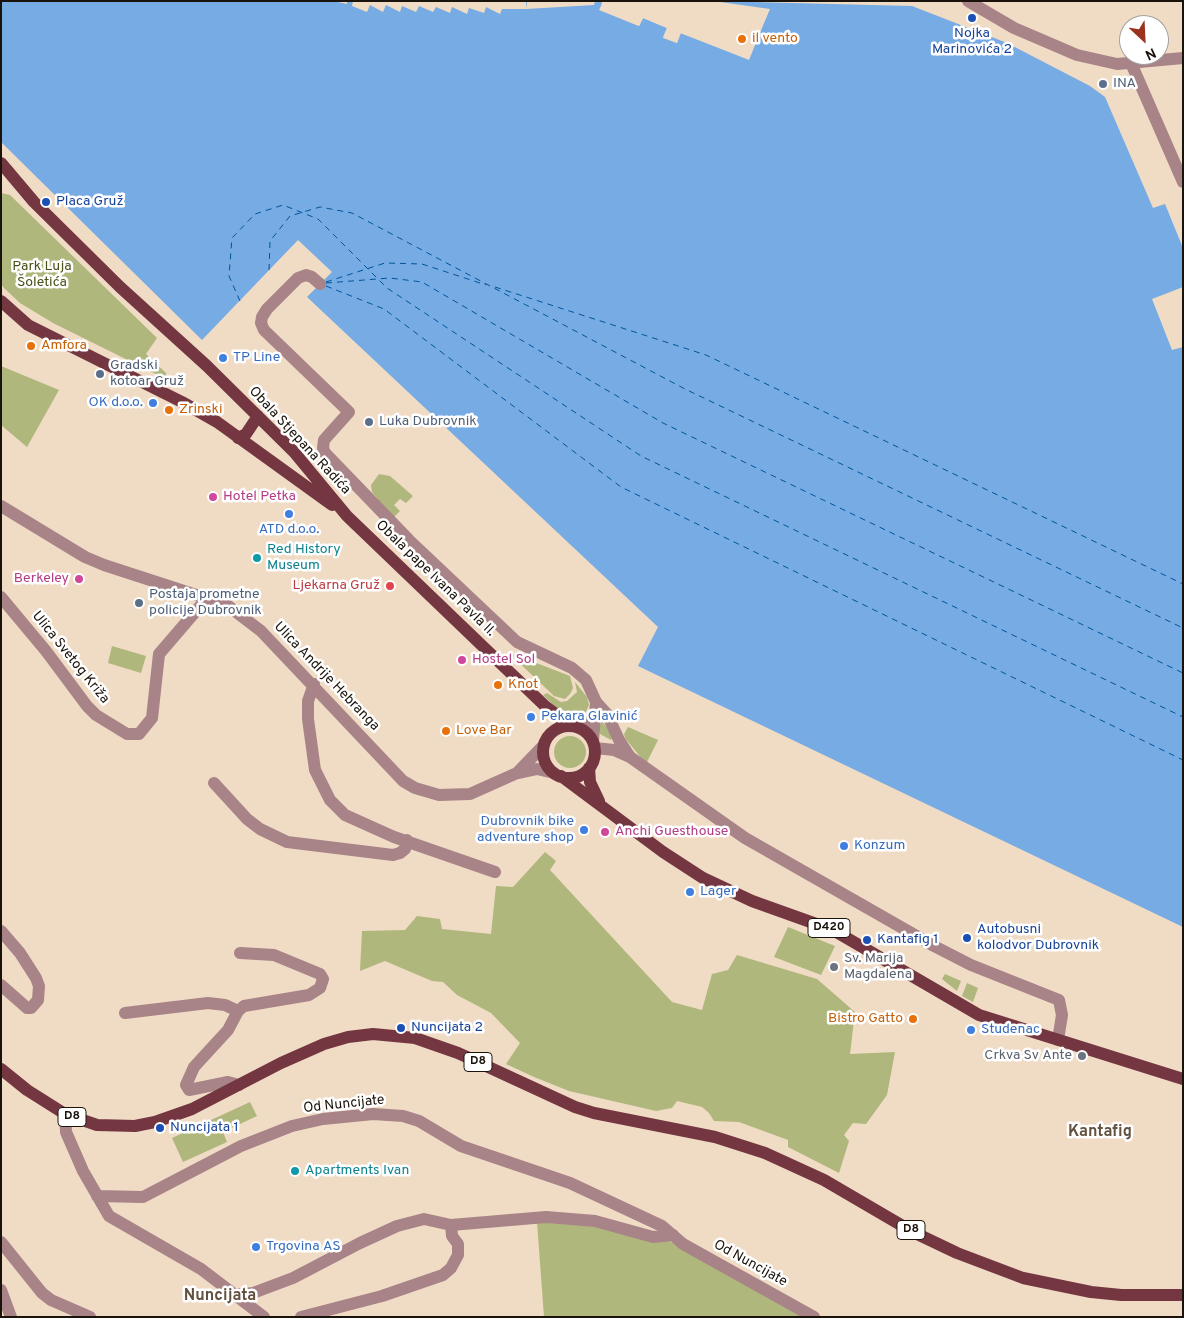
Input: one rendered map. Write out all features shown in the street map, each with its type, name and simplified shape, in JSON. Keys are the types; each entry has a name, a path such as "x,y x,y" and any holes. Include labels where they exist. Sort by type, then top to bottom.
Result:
{"main road":[{"name":"Obala Stjepana Radića","path":"1,163 20,188 120,287 207,366 294,452 347,516"},
{"path":"1,181 20,188"},
{"name":"Obala Stjepana Radića","path":"1,301 28,325 182,402 238,438 347,516"},
{"path":"238,438 246,434 258,416"},
{"name":"Obala pape Ivana Pavla II.","path":"347,516 545,706 573,726"},
{"path":"545,706 550,721 546,740"},
{"path":"546,740 563,726 573,726 588,734 594,744 593,762 589,768 576,776 558,774"},
{"name":"D420","path":"546,740 545,761 558,774 663,852 703,878 752,901 833,930 979,1015 1183,1079"},
{"name":"D420","path":"589,768 590,782 605,809"},
{"name":"D8","path":"1,1069 27,1090 65,1114 97,1125 135,1126 173,1116 301,1053 348,1037 387,1034 415,1038 458,1053 575,1107 602,1115 715,1137 765,1153 824,1180 948,1249 1023,1278 1091,1292 1121,1295 1183,1295"}],"street":[{"path":"968,1 1014,28 1077,55 1105,62 1119,63"},
{"path":"1169,59 1183,58"},
{"path":"1132,65 1183,182"},
{"path":"320,284 312,277 306,275 298,278 267,309 262,316 261,323 264,330 349,412 324,440 322,448 416,547 517,642 580,674 591,687 595,708 594,744 630,757 700,808 778,858 971,966 1059,1000 1062,1006 1062,1025 1058,1040"},
{"name":"Ulica Andrije Hebranga","path":"1,506 86,557 104,565 227,604 243,616 314,684 403,780 415,788 439,795 470,794 517,773 537,768 558,774"},
{"name":"Ulica Svetog Križa","path":"1,597 46,650 87,706 96,715 127,734 139,734 152,718 159,654 208,597"},
{"path":"314,684 308,701 308,719 314,770 322,786 345,815 356,822 495,872"},
{"path":"573,726 590,720 595,708"},
{"path":"595,708 607,714 619,740 630,757"},
{"name":"Ulica Andrije Hebranga","path":"517,773 546,740"},
{"path":"214,783 247,819 260,829 287,842 393,855 400,853 405,848 407,840"},
{"path":"1,932 20,953 39,986 38,1000 31,1008 25,1006 1,985"},
{"path":"239,1085 222,1083 189,1090 186,1085 194,1067 228,1030 238,1011 244,1006 308,995 320,988 323,979 320,974 274,955 240,952"},
{"path":"125,1013 208,1003 224,1005 238,1011"},
{"path":"65,1114 66,1132 83,1171 109,1216 201,1269 264,1317"},
{"name":"Od Nuncijate","path":"97,1196 133,1198 143,1196 241,1146 292,1126 323,1119 373,1114 403,1116 419,1122 461,1146 570,1183 662,1226 698,1252 814,1317"},
{"path":"234,1295 253,1293 293,1278 341,1252 397,1226 424,1219 451,1225 546,1217 595,1221 653,1237 673,1235"},
{"path":"301,1317 382,1296 443,1274 452,1268 458,1255 458,1244 452,1236 451,1225"},
{"path":"1,1242 42,1293 51,1300 90,1317"},
{"path":"1,1290 11,1317"}],"green space":[{"name":"Park Luja Šoletića","path":"1,193 10,195 157,338 146,354 166,373 166,379 53,323 20,303 4,288 1,284"},
{"path":"1,366 59,390 27,447 1,425"},
{"path":"379,474 390,476 413,496 406,503 400,499 394,505 400,511 393,518 372,492 371,485"},
{"path":"112,646 146,656 141,673 108,663"},
{"path":"508,652 570,676 573,688 570,694 565,699 554,696"},
{"path":"575,682 587,697 589,705 583,718 571,722 543,695 547,693 561,702 567,701 577,692"},
{"path":"602,721 613,736 611,740 600,734 598,728"},
{"path":"628,727 658,740 646,764 625,738 624,734"},
{"path":"570,736 582,740 586,752 582,764 570,768 558,764 554,752 558,740"},
{"path":"545,852 556,861 550,870 672,1002 702,1010 712,974 728,970 737,955 817,979 855,1012 850,1054 895,1052 887,1095 866,1124 853,1123 844,1135 849,1141 839,1173 788,1147 788,1140 739,1122 714,1121 702,1107 677,1101 672,1108 656,1111 569,1091 534,1077 506,1064 520,1043 491,1013 457,995 443,982 432,981 385,961 360,971 362,931 405,930 417,916 440,919 442,929 491,934 496,886 513,887"},
{"path":"788,927 835,946 821,975 774,957"},
{"path":"945,974 961,981 957,991 942,979"},
{"path":"967,983 978,988 973,1002 962,996"},
{"path":"250,1102 257,1116 223,1132 227,1142 183,1162 172,1138"},
{"path":"537,1222 599,1227 669,1241 804,1317 544,1317"}],"water":[{"path":"1,1 333,1 347,4 347,1 533,1 527,2 526,9 594,5 595,2 602,2 600,10 639,26 643,18 667,28 663,38 677,43 680,33 748,59 770,9 713,1 912,6 1007,43 1090,86 1105,97 1153,208 1165,204 1183,248 1183,287 1152,299 1172,350 1183,347 1183,927 638,666 658,627 307,297 332,272 298,240 202,340 1,142"}],"pier":[{"path":"353,1 507,1 526,2 526,9 502,9 500,14 486,7 484,13 469,8 467,14 452,7 450,13 436,7 433,12 419,6 416,12 402,6 400,12 386,5 383,12 370,5 367,12 352,6"},
{"path":"604,1 602,8 638,23 643,15 668,26 666,36 675,40 678,32 681,31 747,56 766,12 768,13 749,60 681,33 677,43 663,37 667,28 643,18 639,26 599,10"},
{"path":"727,24 746,33 742,46 721,37"}],"ferry route":[{"path":"240,301 229,276 232,238 255,214 283,205 318,219 387,288 641,456 1183,717"},
{"path":"269,270 270,241 290,216 320,207 352,213 685,389 1183,628"},
{"path":"326,282 385,263 422,264 486,285"},
{"path":"326,283 390,278 422,282 663,423 1183,673"},
{"path":"326,286 384,309 621,487 1183,760"},
{"path":"495,287 706,355 1183,584"}],"place":[{"name":"Nojka Marinovića 2","path":"972,18"},
{"name":"il vento","path":"742,39"},
{"name":"INA","path":"1103,84"},
{"name":"Placa Gruž","path":"46,202"},
{"name":"Amfora","path":"31,346"},
{"name":"TP Line","path":"223,358"},
{"name":"Gradski kotoar Gruž","path":"100,374"},
{"name":"OK d.o.o.","path":"153,403"},
{"name":"Zrinski","path":"169,410"},
{"name":"Luka Dubrovnik","path":"369,422"},
{"name":"Hotel Petka","path":"213,497"},
{"name":"ATD d.o.o.","path":"289,514"},
{"name":"Red History Museum","path":"257,558"},
{"name":"Berkeley","path":"79,579"},
{"name":"Ljekarna Gruž","path":"390,586"},
{"name":"Postaja prometne policije Dubrovnik","path":"139,603"},
{"name":"Hostel Sol","path":"462,660"},
{"name":"Knot","path":"498,685"},
{"name":"Pekara Glavinić","path":"531,717"},
{"name":"Love Bar","path":"446,731"},
{"name":"Dubrovnik bike adventure shop","path":"584,830"},
{"name":"Anchi Guesthouse","path":"605,832"},
{"name":"Konzum","path":"844,846"},
{"name":"Lager","path":"690,892"},
{"name":"Autobusni kolodvor Dubrovnik","path":"967,938"},
{"name":"Kantafig 1","path":"867,940"},
{"name":"Sv. Marija Magdalena","path":"834,967"},
{"name":"Bistro Gatto","path":"913,1019"},
{"name":"Nuncijata 2","path":"401,1028"},
{"name":"Studenac","path":"971,1030"},
{"name":"Crkva Sv Ante","path":"1082,1056"},
{"name":"Nuncijata 1","path":"160,1128"},
{"name":"Apartments Ivan","path":"295,1171"},
{"name":"Trgovina AS","path":"256,1247"}],"district":[{"name":"Kantafig","path":"1100,1133"},
{"name":"Nuncijata","path":"220,1297"}]}
